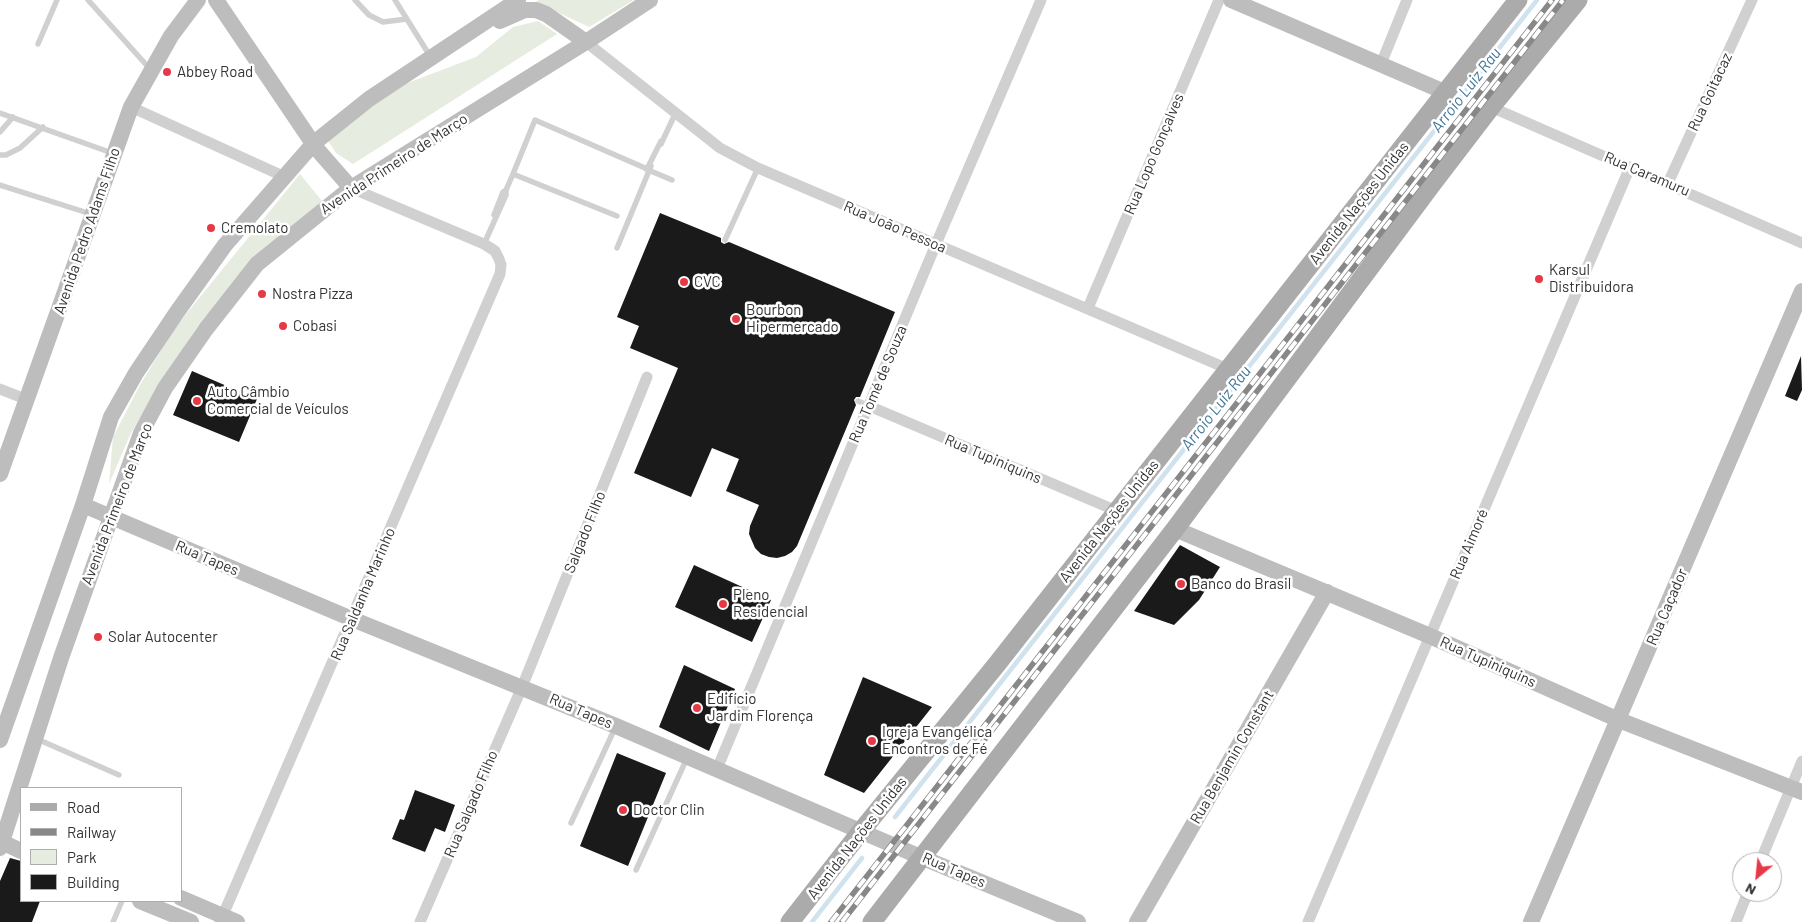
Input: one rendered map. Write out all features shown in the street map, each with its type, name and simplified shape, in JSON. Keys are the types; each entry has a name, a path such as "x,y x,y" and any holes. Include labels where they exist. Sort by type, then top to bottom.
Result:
{"main road":[{"name":"Avenida Nações Unidas","path":"790,922 997,664 1518,0"},
{"path":"872,922 1175,529 1432,184 1491,107 1578,0"}],"street":[{"name":"Avenida Pedro Adams Filho","path":"0,474 131,107 171,36 198,0"},
{"path":"216,0 326,161 351,188 484,244"},
{"name":"Avenida Primeiro de Março","path":"0,740 83,505 111,417 136,373 177,312 225,245 314,143 369,99 518,0"},
{"name":"Avenida Primeiro de Março","path":"24,787 35,738 61,658 141,433 166,388 206,329 257,264 351,188 650,0"},
{"name":"Rua Tomé de Souza","path":"717,769 936,244 1041,0"},
{"name":"Rua Lopo Gonçalves","path":"1088,308 1219,0"},
{"path":"1231,0 1446,93"},
{"path":"1381,64 1407,0"},
{"name":"Rua Goitacaz","path":"1668,183 1752,0"},
{"path":"433,56 513,14 525,10 536,10 546,14 586,42"},
{"name":"Rua João Pessoa","path":"586,42 720,148 758,168 1228,369"},
{"path":"131,107 284,177"},
{"name":"Rua Caramuru","path":"1491,107 1802,243"},
{"name":"Rua Aimoré","path":"1308,922 1630,167"},
{"name":"Rua Saldanha Marinho","path":"227,920 352,619 500,274 501,265 495,251 484,244"},
{"name":"Rua Caçador","path":"1531,922 1802,291"},
{"name":"Salgado Filho","path":"522,687 647,377"},
{"path":"0,389 28,400"},
{"name":"Rua Tupiniquins","path":"869,406 1117,511"},
{"name":"Rua Tapes","path":"83,505 352,619 688,756 923,858 1078,922"},
{"name":"Rua Tupiniquins","path":"1175,529 1430,636 1619,720 1796,789"},
{"name":"Rua Benjamin Constant","path":"1137,922 1327,592"},
{"name":"Rua Salgado Filho","path":"420,922 522,687"},
{"path":"1765,852 1796,789 1802,761"},
{"name":"Avenida Primeiro de Março","path":"1,845 15,827 20,805"},
{"path":"1,845 20,850"},
{"path":"182,898 227,920"},
{"path":"142,902 191,922"},
{"path":"1736,922 1744,902"}],"lane":[{"path":"38,44 56,0"},
{"path":"88,0 152,70"},
{"path":"356,0 369,15 383,22 407,19"},
{"path":"395,0 433,56"},
{"path":"617,248 639,195 647,169 676,112"},
{"path":"0,113 114,153"},
{"path":"0,132 13,117"},
{"path":"484,244 506,195 506,190 535,120 672,180"},
{"path":"0,155 6,155 20,148 43,127"},
{"path":"724,240 758,168"},
{"path":"513,174 617,216"},
{"path":"0,185 92,214"},
{"path":"858,401 869,406"},
{"path":"571,823 616,726"},
{"path":"35,738 120,775"},
{"path":"636,870 688,756"},
{"path":"113,922 122,902"}],"green space":[{"path":"539,0 634,0 589,27 536,2"},
{"path":"538,21 557,34 353,164 336,153 327,139 397,87 476,57 513,27"},
{"path":"300,174 322,201 246,267 195,330 131,433 109,484 113,437 140,385 174,329"}],"building":[{"path":"660,213 721,238 721,242 724,244 729,242 895,312 860,397 856,397 854,400 856,405 797,546 785,556 769,557 761,554 755,548 749,534 750,526 759,505 726,491 739,459 712,448 691,497 634,473 678,368 630,348 639,326 617,317"},
{"path":"1801,356 1802,390 1797,401 1785,396"},
{"path":"192,371 257,399 239,442 173,415"},
{"name":"Banco do Brasil","path":"1180,545 1220,567 1199,600 1174,625 1134,611"},
{"name":"Pleno Residencial","path":"694,565 771,600 752,642 675,607"},
{"name":"Edifício Jardim Florença","path":"684,665 735,689 709,751 659,727"},
{"name":"Igreja Evangélica Encontros de Fé","path":"863,677 932,707 864,793 824,775"},
{"name":"Doctor Clin","path":"617,753 666,773 628,866 580,846"},
{"path":"415,790 455,805 445,832 435,828 425,852 392,839 400,819 404,820"},
{"path":"10,858 20,861 20,902 40,902 32,922 0,922 0,881"}],"waterway":[{"name":"Arroio Luiz Rau","path":"895,817 1537,0"},
{"name":"Arroio Luiz Rau","path":"812,922 862,858"}],"railway":[{"path":"831,922 1552,0"},
{"path":"842,922 1563,0"}],"place":[{"name":"Abbey Road","path":"167,72"},
{"name":"Cremolato","path":"211,228"},
{"name":"Karsul Distribuidora","path":"1539,279"},
{"name":"CVC","path":"684,282"},
{"name":"Nostra Pizza","path":"262,294"},
{"name":"Bourbon Hipermercado","path":"736,319"},
{"name":"Cobasi","path":"283,326"},
{"name":"Auto Câmbio Comercial de Veículos","path":"197,401"},
{"name":"Banco do Brasil","path":"1181,584"},
{"name":"Pleno Residencial","path":"723,604"},
{"name":"Solar Autocenter","path":"98,637"},
{"name":"Edifício Jardim Florença","path":"697,708"},
{"name":"Igreja Evangélica Encontros de Fé","path":"872,741"},
{"name":"Doctor Clin","path":"623,810"}]}
